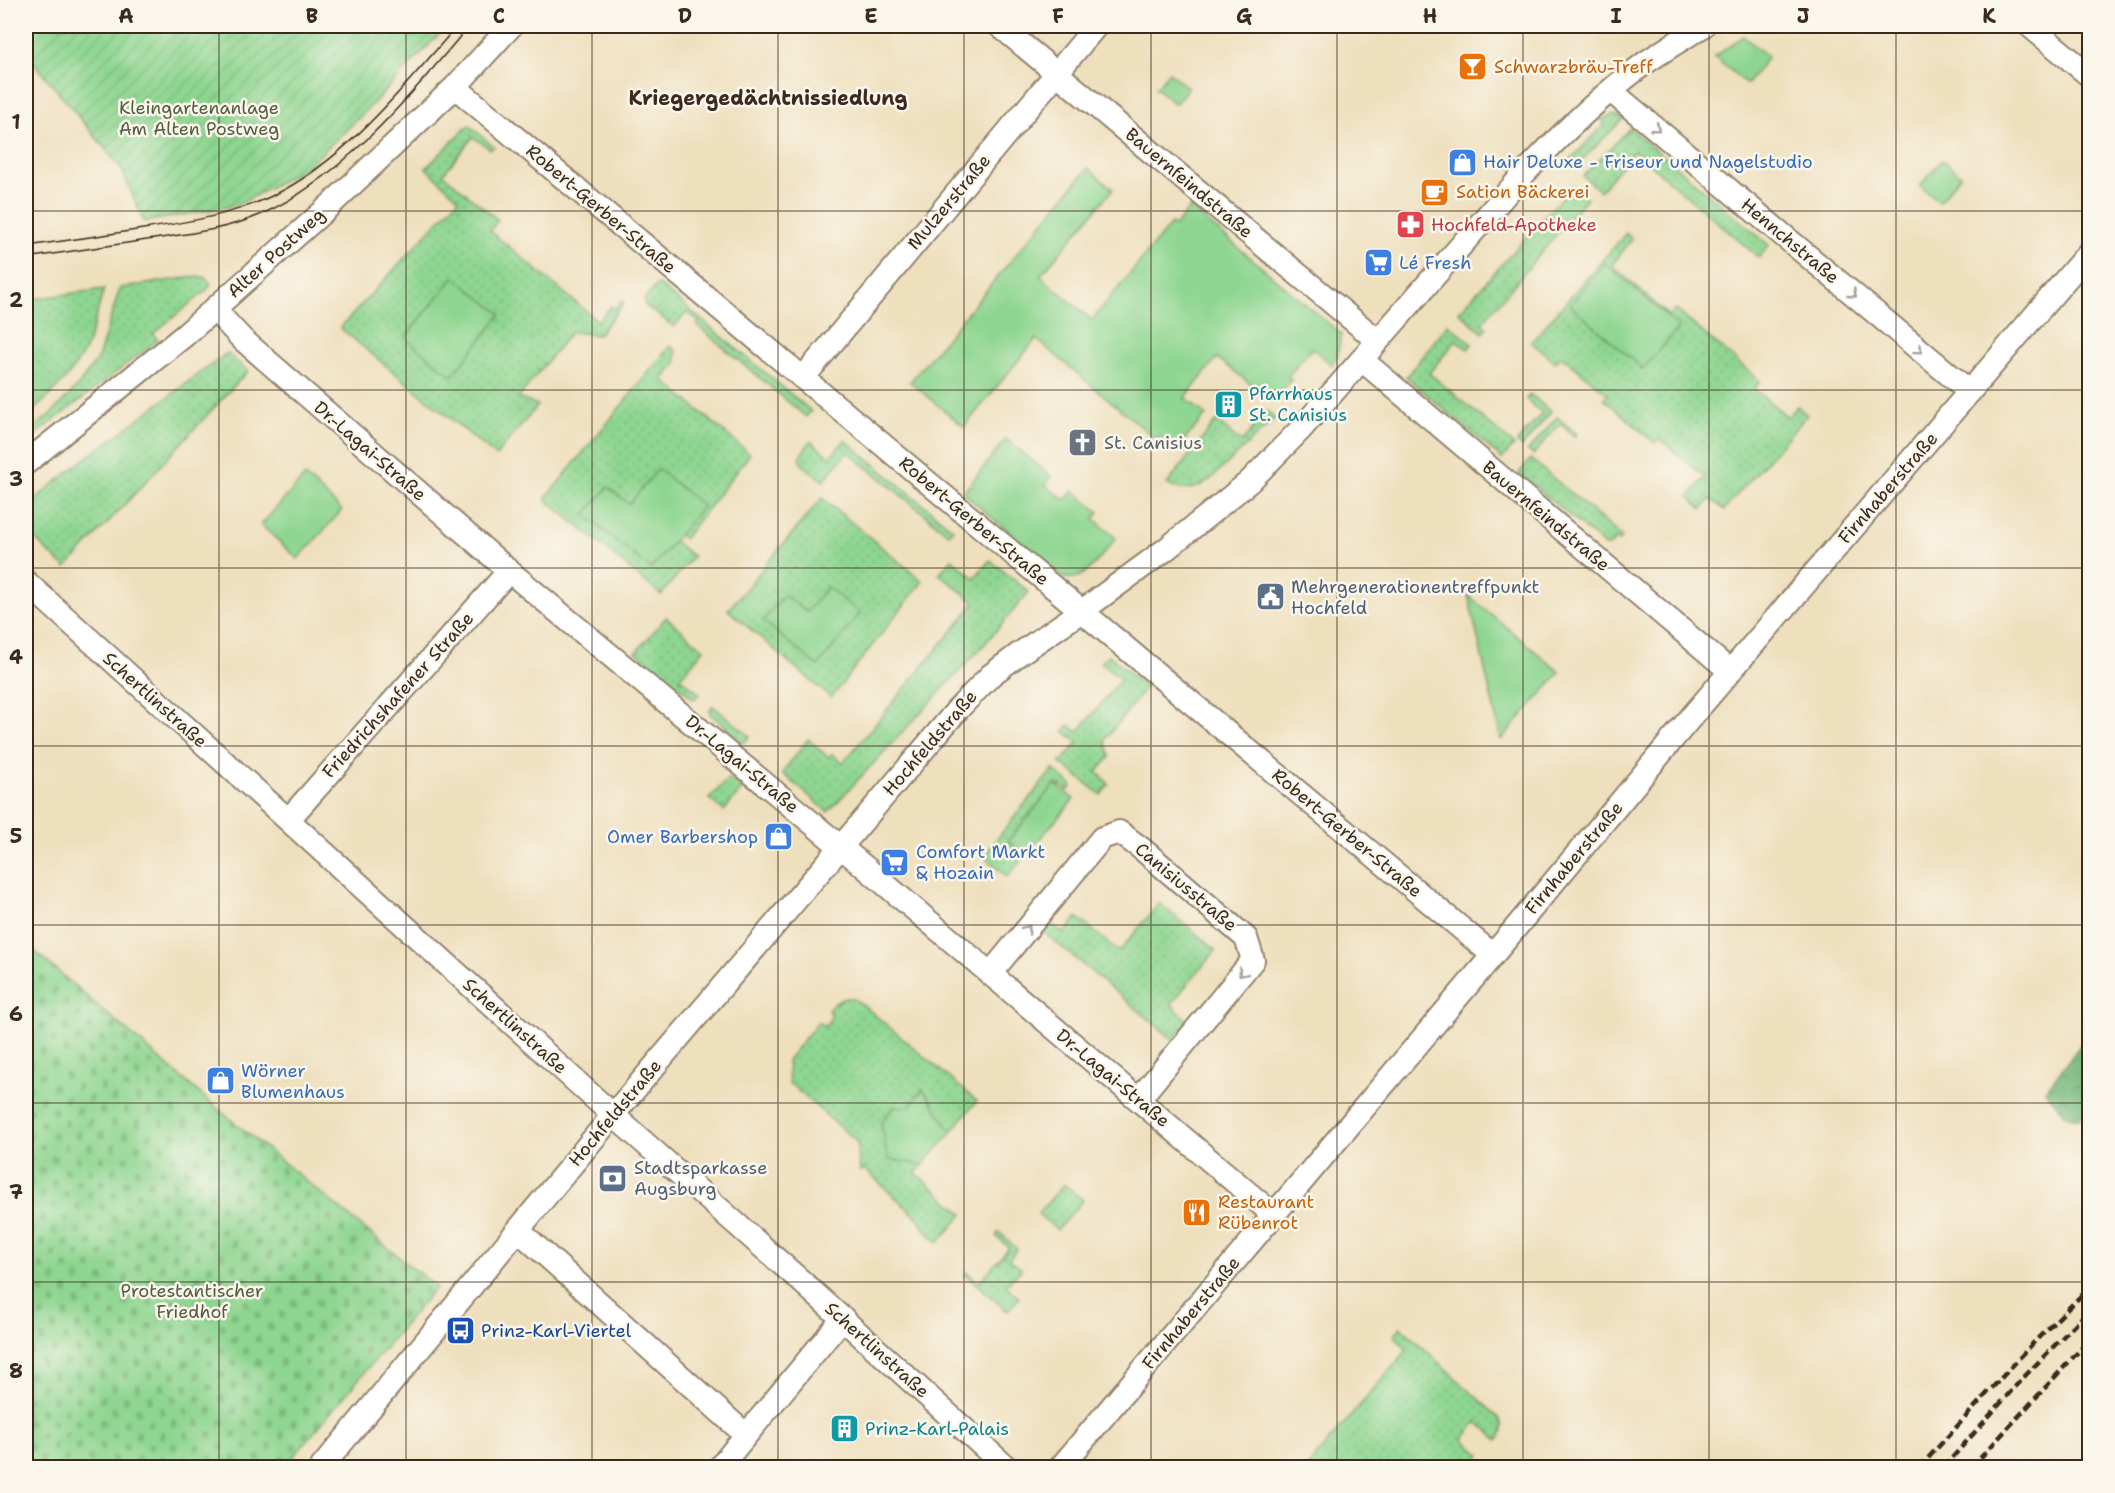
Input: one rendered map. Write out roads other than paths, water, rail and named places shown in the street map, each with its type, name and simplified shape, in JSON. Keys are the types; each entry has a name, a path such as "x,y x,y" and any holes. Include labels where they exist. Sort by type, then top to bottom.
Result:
{"street":[{"name":"Alter Postweg","path":"26,463 214,309 360,178 455,87 511,26"},
{"name":"Bauernfeindstraße","path":"1000,26 1378,341"},
{"name":"Mulzerstraße","path":"803,378 1096,26"},
{"name":"Hochfeldstraße","path":"321,1467 613,1115 958,708 991,675 1165,550 1249,482 1301,429 1545,151 1645,63 1704,26"},
{"path":"2030,26 2090,76"},
{"name":"Robert-Gerber-Straße","path":"455,87 1493,955"},
{"name":"Hennchstraße","path":"1611,91 1970,392"},
{"name":"Firnhaberstraße","path":"1060,1467 1730,671 2090,251"},
{"name":"Dr.-Lagai-Straße","path":"214,309 242,339 509,571 840,847 1274,1215"},
{"name":"Bauernfeindstraße","path":"1362,360 1730,671"},
{"name":"Friedrichshafener Straße","path":"288,820 509,571"},
{"name":"Schertlinstraße","path":"26,582 613,1115 843,1318 1007,1467"},
{"name":"Canisiusstraße","path":"990,974 1102,838 1119,832 1142,849 1246,938 1253,960 1138,1099"},
{"path":"518,1230 746,1435"},
{"path":"719,1467 843,1318"}],"tram line":[{"path":"26,246 193,220 243,208 274,195 326,162 350,142 373,120 457,26"},
{"path":"26,258 220,228 262,214 321,179 349,156 400,105 469,26"}],"railway":[{"path":"1919,1468 2035,1341 2090,1287"},
{"path":"1943,1468 2022,1379 2090,1309"},
{"path":"1971,1468 2090,1339"}],"place":[{"name":"Schwarzbräu-Treff","path":"1473,67"},
{"name":"Hair Deluxe - Friseur und Nagelstudio","path":"1462,162"},
{"name":"Sation Bäckerei","path":"1435,192"},
{"name":"Hochfeld-Apotheke","path":"1410,225"},
{"name":"Lé Fresh","path":"1378,263"},
{"name":"Pfarrhaus St. Canisius","path":"1228,404"},
{"name":"St. Canisius","path":"1083,443"},
{"name":"Mehrgenerationentreffpunkt Hochfeld","path":"1270,597"},
{"name":"Omer Barbershop","path":"779,837"},
{"name":"Comfort Markt & Hozain","path":"895,862"},
{"name":"Wörner Blumenhaus","path":"220,1081"},
{"name":"Stadtsparkasse Augsburg","path":"613,1178"},
{"name":"Restaurant Rübenrot","path":"1197,1212"},
{"name":"Prinz-Karl-Viertel","path":"460,1331"},
{"name":"Prinz-Karl-Palais","path":"844,1429"}],"district":[{"name":"Kriegergedächtnissiedlung","path":"768,98"}],"park label":[{"name":"Kleingartenanlage Am Alten Postweg","path":"199,118"},
{"name":"Protestantischer Friedhof","path":"192,1301"}]}
